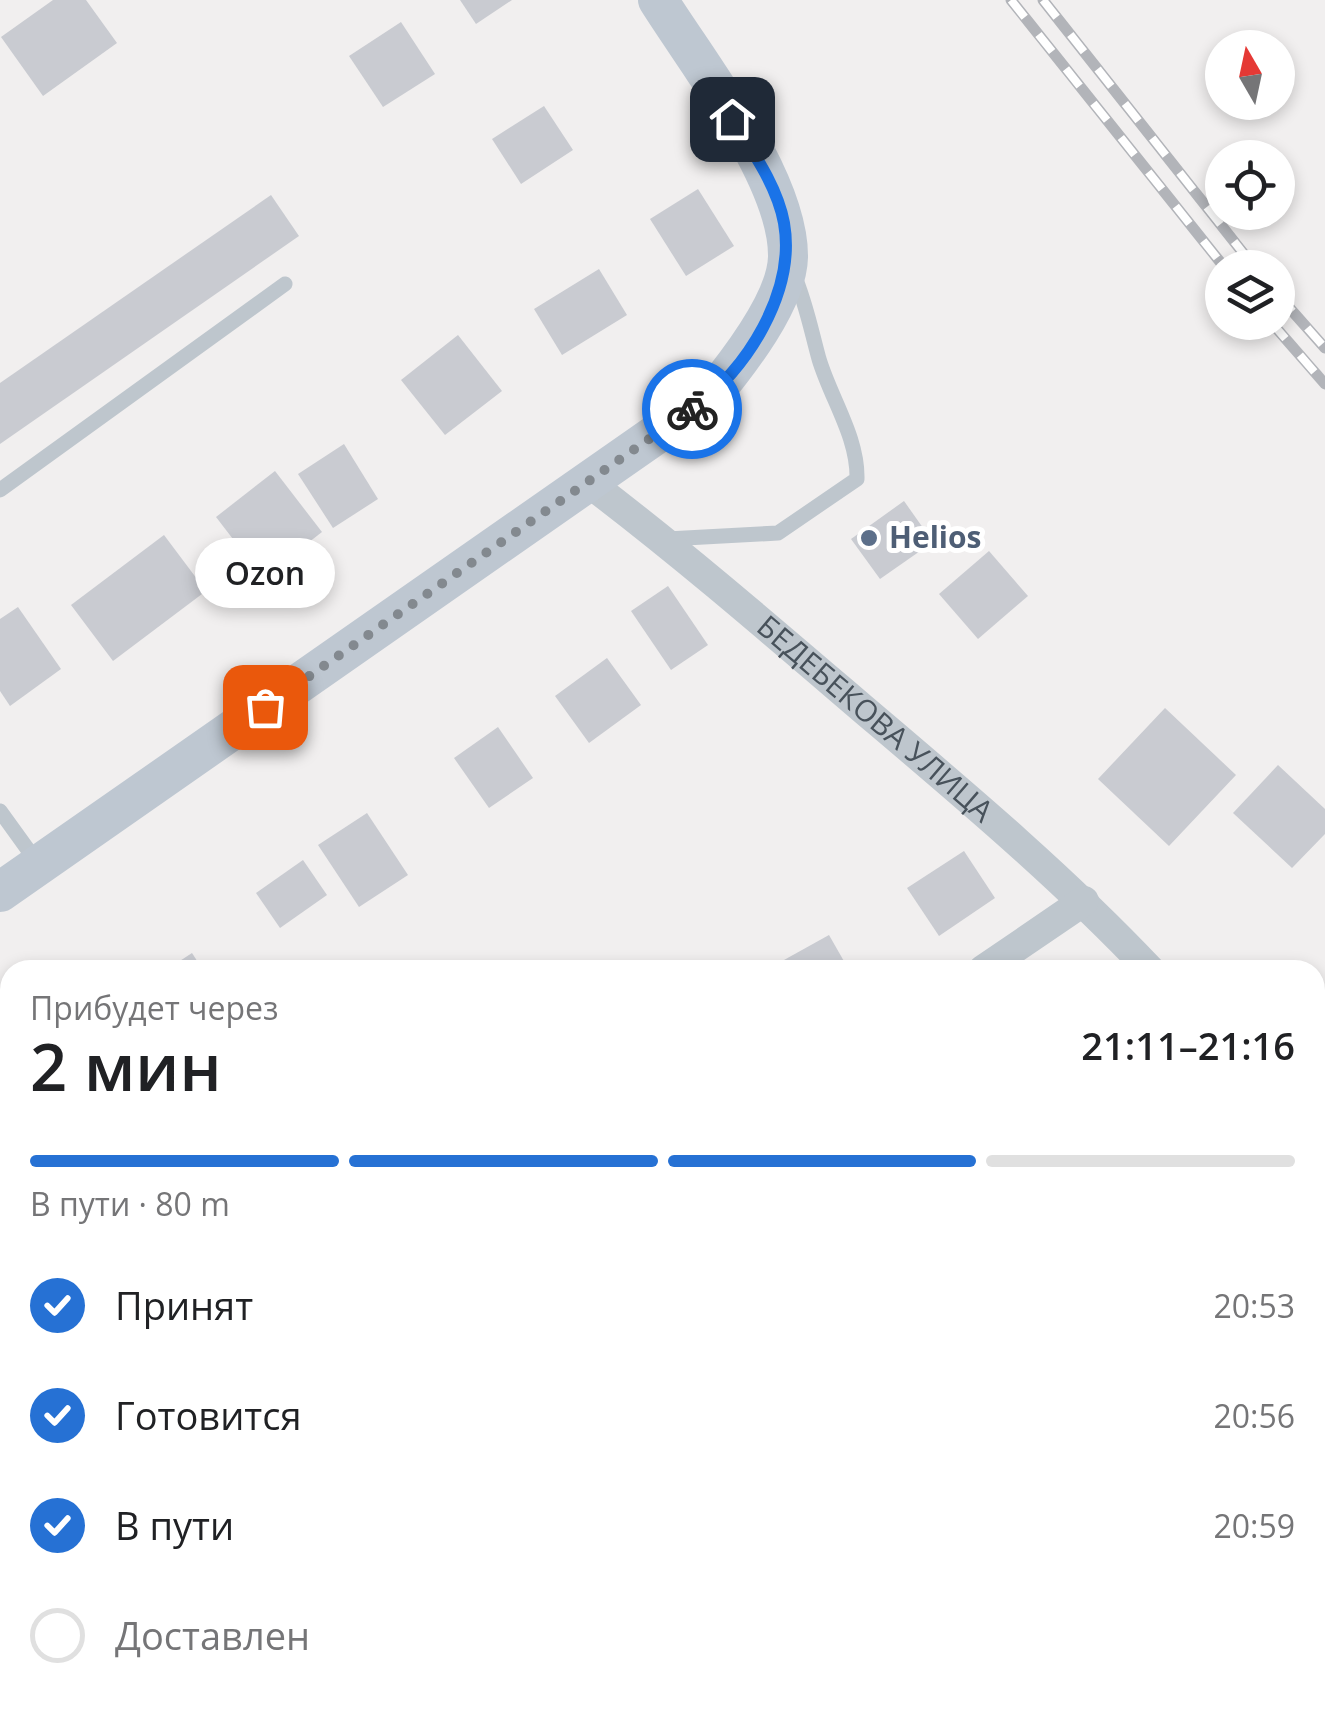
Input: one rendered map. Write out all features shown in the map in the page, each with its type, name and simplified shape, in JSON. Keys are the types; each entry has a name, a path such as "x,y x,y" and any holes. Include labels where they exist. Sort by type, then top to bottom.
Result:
{"street":[{"path":"0,892 712,396 757,340 788,261 784,220 769,179 658,0"},
{"name":"БЕДЕБЕКОВА УЛИЦА","path":"588,482 663,539 1084,901 1140,960"},
{"path":"998,960 1084,901"}],"lane":[{"path":"663,539 778,533 857,479 858,456 820,360 809,308 788,261"},
{"path":"0,490 285,284"},
{"path":"0,811 39,864"}],"building":[{"path":"53,0 86,0 117,43 43,96 1,37"},
{"path":"460,0 512,0 476,24"},
{"path":"401,22 435,74 383,107 349,56"},
{"path":"544,106 573,150 521,184 492,139"},
{"path":"698,189 734,246 686,276 650,219"},
{"path":"271,195 299,236 0,444 0,383"},
{"path":"599,269 627,315 562,355 534,309"},
{"path":"458,335 502,391 445,435 401,380"},
{"path":"344,444 378,499 333,528 298,474"},
{"path":"275,471 322,532 263,578 216,517"},
{"path":"904,501 933,542 880,579 851,539"},
{"path":"164,535 206,591 113,661 71,605"},
{"path":"989,551 1028,596 978,639 939,594"},
{"path":"668,586 708,645 671,670 631,611"},
{"path":"18,607 61,669 10,706 0,691 0,619"},
{"path":"607,658 641,705 589,743 555,696"},
{"path":"1165,708 1236,775 1169,846 1098,779"},
{"path":"498,727 533,778 489,808 454,758"},
{"path":"1278,765 1325,809 1325,834 1292,868 1233,813"},
{"path":"367,813 408,875 359,907 318,845"},
{"path":"964,851 995,898 939,936 907,888"},
{"path":"303,860 327,895 280,928 256,893"},
{"path":"829,935 843,960 784,960"}],"railway":[{"path":"1011,0 1211,250"},
{"path":"1043,0 1241,250"},
{"path":"1295,314 1325,348"},
{"path":"1287,340 1325,384"}],"way so far":[{"path":"265,707 692,409"}],"place":[{"name":"Helios","path":"869,538"},
{"name":"Ozon","path":"265,707"}],"route":[{"path":"692,409 712,396 757,340 788,261 784,220 769,179 732,119"}]}
